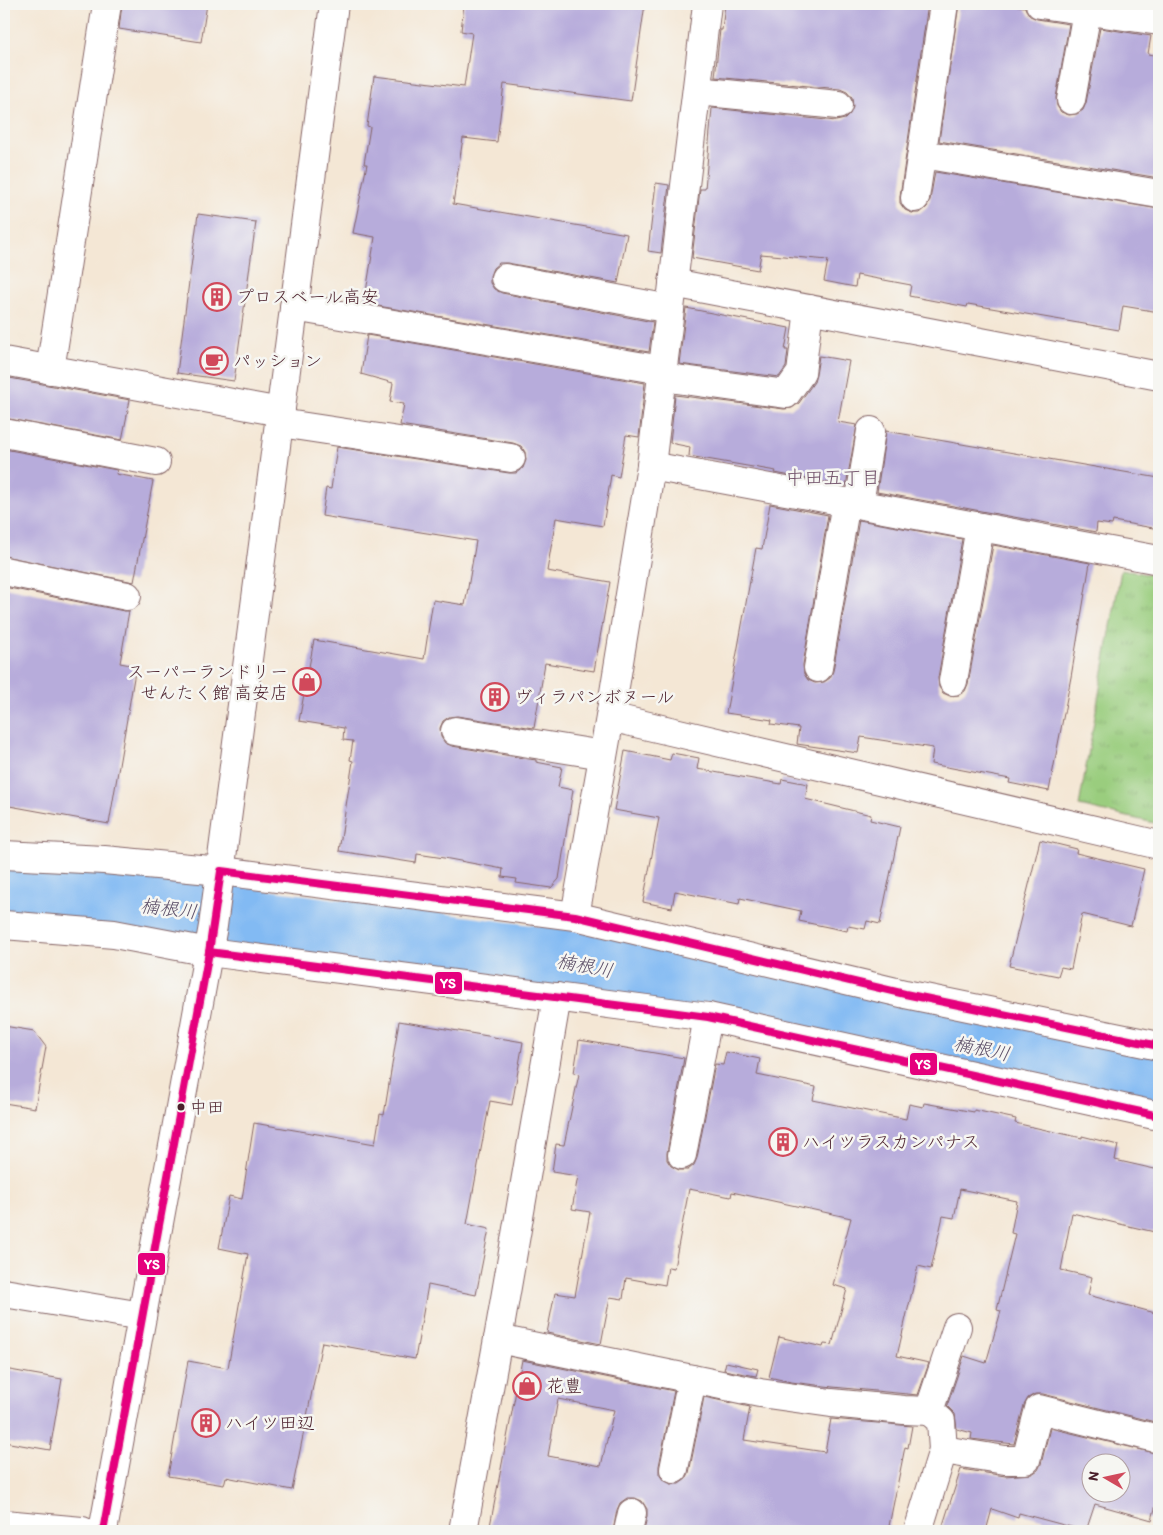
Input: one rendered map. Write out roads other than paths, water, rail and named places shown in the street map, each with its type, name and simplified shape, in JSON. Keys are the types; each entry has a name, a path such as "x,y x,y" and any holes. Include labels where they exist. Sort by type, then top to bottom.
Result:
{"street":[{"path":"50,370 107,4"},
{"path":"103,1531 211,939 334,4"},
{"path":"575,916 651,466 707,4"},
{"path":"915,198 944,4"},
{"path":"1040,4 1087,10 1129,10 1159,21"},
{"path":"1071,100 1087,10"},
{"path":"697,91 838,105"},
{"path":"922,154 1159,194"},
{"path":"506,278 670,309"},
{"path":"673,283 1159,376"},
{"path":"294,307 786,394 800,374 809,309"},
{"path":"4,361 281,417 511,458"},
{"path":"818,668 852,503 871,431"},
{"path":"4,433 156,462"},
{"path":"651,466 1159,560"},
{"path":"953,681 980,527"},
{"path":"4,571 127,596"},
{"path":"610,717 1159,845"},
{"path":"455,731 603,755"},
{"path":"4,855 104,860 221,871 575,916 905,994 1159,1046"},
{"path":"4,926 211,939 557,997 708,1017 1159,1116"},
{"path":"463,1531 557,997"},
{"path":"682,1155 708,1017"},
{"path":"4,1293 142,1316"},
{"path":"929,1410 957,1327"},
{"path":"498,1339 760,1393 831,1403 904,1410 929,1410 941,1421 943,1450 918,1531"},
{"path":"674,1469 692,1379"},
{"path":"943,1450 1005,1460 1026,1460 1040,1409 1159,1439"},
{"path":"4,1524 82,1531"}],"waterway":[{"name":"楠根川","path":"4,893 154,906 568,961 704,987 1159,1086"}],"place":[{"name":"プロスベール高安","path":"217,297"},
{"name":"パッション","path":"214,361"},
{"name":"スーパーランドリー せんたく館 高安店","path":"307,682"},
{"name":"ヴィラパンボヌール","path":"495,697"},
{"name":"中田","path":"181,1107"},
{"name":"ハイツラスカンパナス","path":"783,1142"},
{"name":"花豊","path":"527,1386"},
{"name":"ハイツ田辺","path":"206,1423"}],"district":[{"name":"中田五丁目","path":"833,477"}]}
